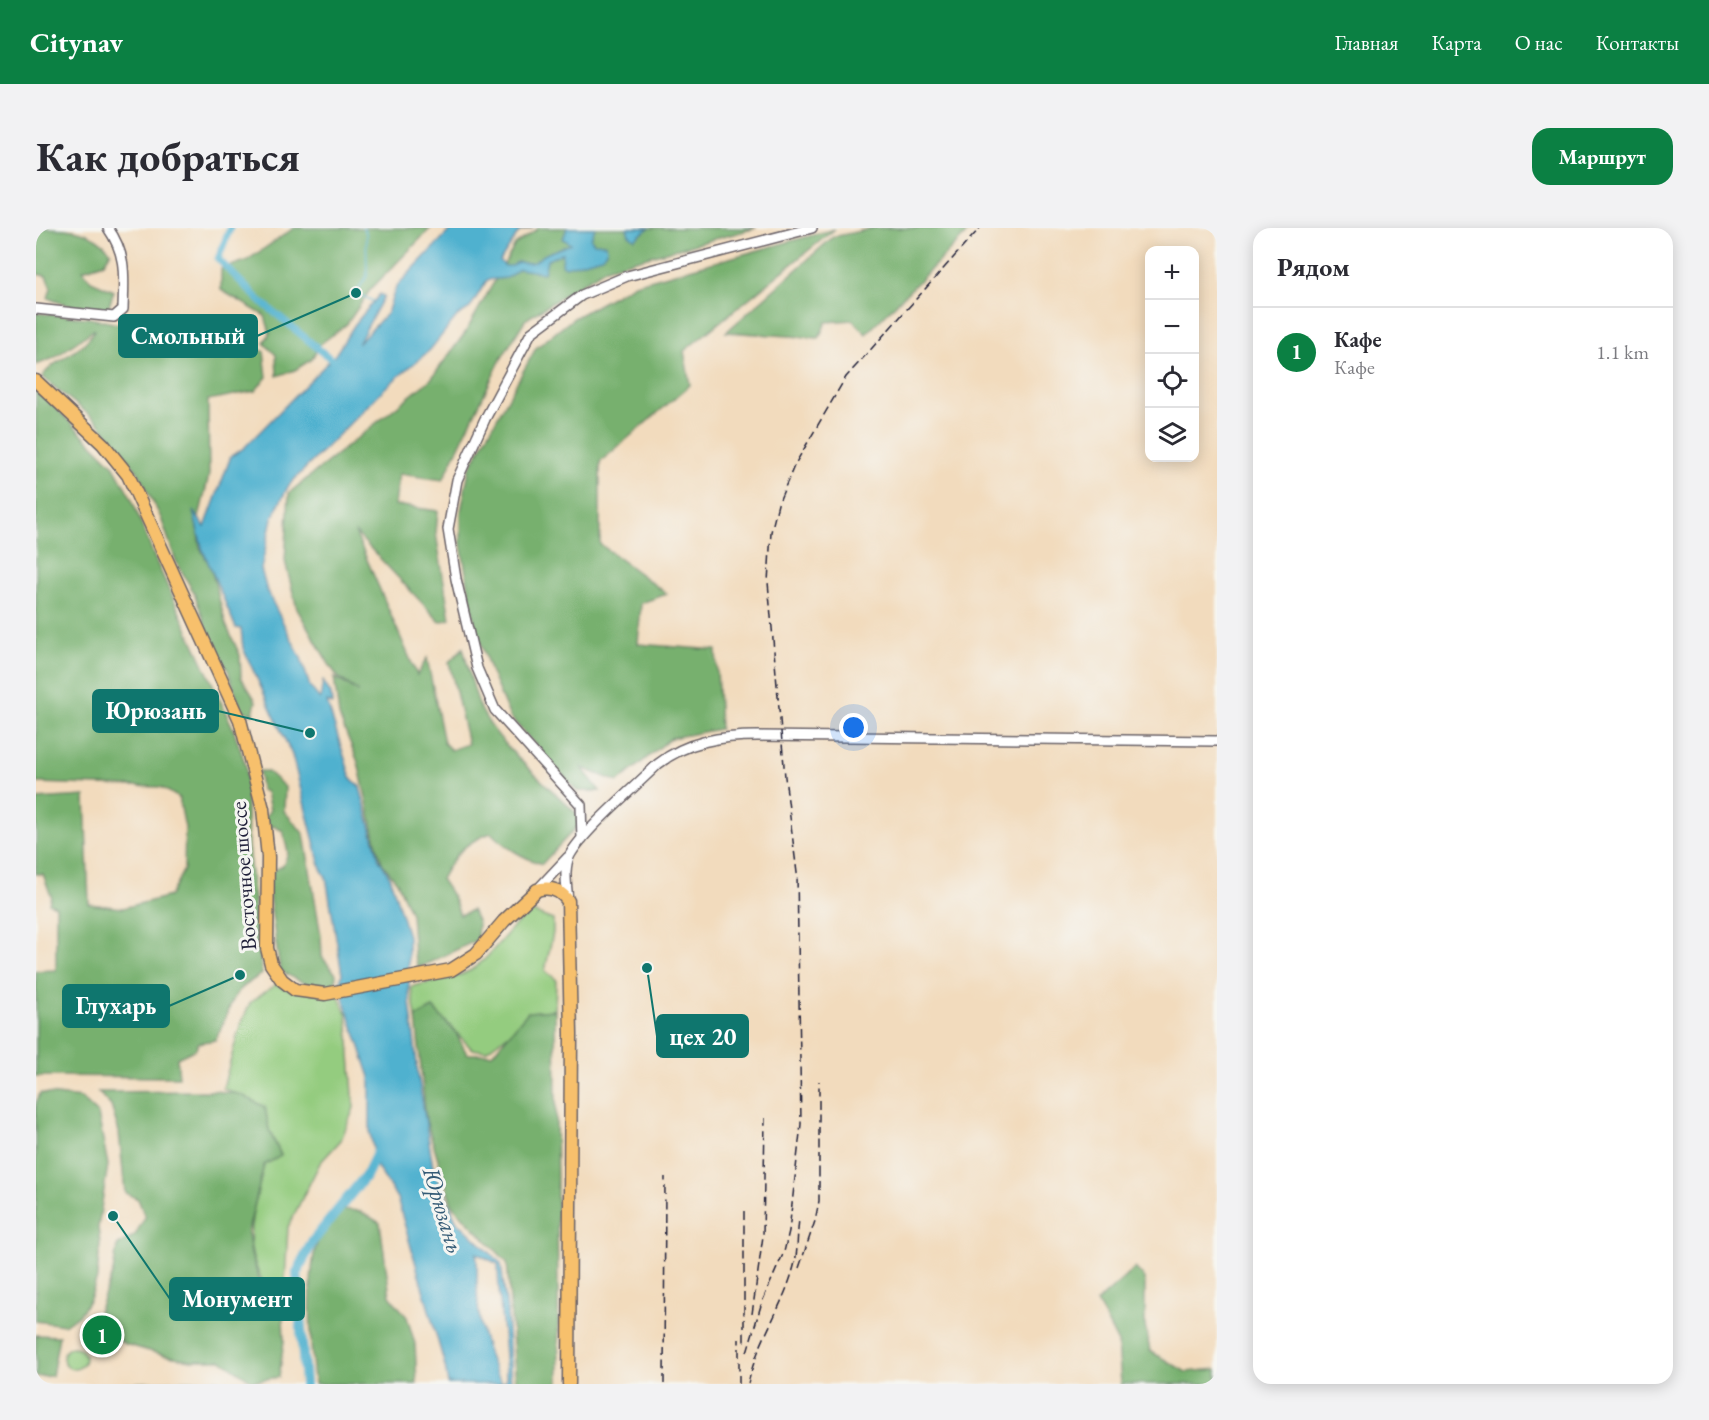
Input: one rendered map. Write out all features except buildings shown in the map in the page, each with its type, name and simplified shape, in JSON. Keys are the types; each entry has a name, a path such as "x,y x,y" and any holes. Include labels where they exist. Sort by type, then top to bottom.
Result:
{"main road":[{"name":"Восточное шоссе","path":"36,381 103,444 128,475 240,720 263,809 268,857 267,948 271,964 282,980 295,990 325,994 430,976 450,970 476,954 509,915 537,890"},
{"path":"537,890 552,889 562,893 568,901 571,1023 569,1384"}],"street":[{"path":"36,309 114,317 123,309 120,245 108,228"},
{"path":"582,839 581,805 495,710 477,668 456,579 448,530 457,480 485,419 531,333 582,295 627,276 812,228"},
{"name":"Восточное шоссе","path":"537,890 582,839 668,756 702,741 726,736 1217,741"},
{"path":"568,901 567,868 570,855"}],"green space":[{"path":"36,228 78,231 104,244 111,252 104,263 83,270 91,281 114,291 108,309 77,307 48,298 51,288 46,276 36,274"},
{"path":"294,228 431,228 370,290 347,324 319,345 312,359 295,370 277,376 276,355 264,343 270,333 265,316 221,290 221,269 246,261"},
{"path":"539,228 756,228 606,268 525,320 501,359 443,480 399,474 395,505 438,511 436,533 450,619 440,622 355,532 417,675 427,658 444,743 451,750 468,744 449,662 463,648 476,696 491,726 528,768 583,820 542,864 515,852 491,833 461,850 441,879 453,897 460,915 472,910 478,923 477,940 418,968 414,955 411,914 397,882 382,863 358,762 339,716 334,677 359,692 338,677 297,609 285,561 289,493 431,379 465,333 515,245"},
{"path":"874,228 972,228 866,334 853,320 826,322 819,338 726,332 833,237"},
{"path":"835,229 684,351 690,385 600,462 600,544 667,594 641,603 638,644 716,650 720,729 671,738 618,782 582,768 600,791 577,791 510,717 491,673 475,625 461,544 461,511 469,469 536,348 574,318 635,284"},
{"path":"36,313 89,318 138,328 180,325 222,342 264,351 267,377 255,391 208,400 209,475 197,526 200,547 211,568 226,625 240,655 241,677 256,701 253,714 241,710 228,670 210,637 194,593 176,561 161,518 138,472 97,421 42,377 54,365 83,344 95,329 54,358 36,365"},
{"path":"36,388 113,465 131,497 155,559 233,728 246,766 248,845 262,974 238,992 215,1040 198,1043 196,1049 177,1058 179,1077 36,1076 36,971 56,970 56,906 49,903 51,896 43,874 36,874 36,799 85,796 89,904 123,908 170,896 184,869 185,828 179,798 161,787 36,783"},
{"path":"259,771 267,771 285,787 284,811 304,834 321,936 322,957 336,974 335,986 306,983 280,970 266,874 283,866 288,853 283,831 274,826 266,831 264,819 270,810 266,792 261,790"},
{"path":"532,912 553,920 553,933 545,971 556,979 555,1010 528,1012 514,1030 486,1051 472,1049 433,1008 416,1017 411,987 450,978 471,970 488,956 515,925"},
{"path":"276,984 287,989 338,995 347,1014 354,1108 341,1140 320,1163 288,1227 283,1316 259,1275 253,1259 251,1244 253,1211 264,1165 281,1155 269,1130 265,1107 223,1088 239,1029 250,1003"},
{"path":"433,1008 456,1033 467,1054 492,1054 528,1012 555,1010 559,1384 516,1384 507,1262 452,1205 426,1120 416,1017"},
{"path":"215,1091 240,1094 265,1107 269,1130 281,1156 264,1165 248,1232 251,1254 259,1279 283,1316 284,1341 279,1377 252,1381 221,1360 191,1360 163,1355 125,1344 93,1325 113,1272 117,1246 135,1235 145,1217 138,1199 125,1193 119,1132 111,1106 98,1092"},
{"path":"40,1093 81,1098 98,1114 108,1165 98,1228 100,1243 97,1278 90,1299 80,1314 64,1325 36,1321 36,1104"},
{"path":"336,1209 360,1211 380,1223 390,1296 407,1317 415,1344 417,1384 315,1384 310,1317 311,1279 315,1250 326,1223"},
{"path":"1135,1268 1145,1278 1145,1325 1150,1351 1186,1372 1217,1369 1217,1384 1121,1384 1118,1343 1097,1302"},
{"path":"36,1335 59,1336 52,1376 36,1377"},
{"path":"70,1347 78,1347 85,1354 85,1362 78,1369 70,1369 63,1362 63,1354"},
{"path":"218,1380 219,1384 124,1384 129,1383"}],"water":[{"path":"452,228 533,228 519,232 500,261 505,266 512,266 517,262 533,262 571,244 563,239 567,228 595,228 591,239 594,243 606,244 607,250 602,257 566,267 562,265 563,253 547,260 544,273 519,269 507,278 487,280 470,308 457,316 430,350 385,388 289,485 272,518 261,569 267,591 301,658 310,687 320,699 323,681 331,694 332,704 327,702 351,778 360,787 379,859 390,877 408,936 409,992 418,1074 433,1167 456,1220 501,1263 507,1311 511,1384 448,1384 445,1366 397,1198 377,1167 370,1133 370,1077 339,985 342,974 326,877 321,869 292,755 243,648 241,629 236,628 202,548 193,511 205,527 231,456 244,448 335,355 355,324 380,294 384,296 358,344 387,313 396,287","holes":["476,1253 498,1264 506,1366 506,1381 502,1383 491,1361 480,1323"]},
{"path":"627,228 649,228 635,239 629,235"}],"waterway":[{"path":"230,228 218,259 258,299 337,364"},
{"path":"363,228 366,233 367,276 356,293 373,301"},
{"path":"305,1384 297,1273 312,1242 367,1174 381,1145"}],"railway":[{"path":"747,1352 762,1302 784,1252 789,1231 801,1124 797,873 785,777 768,582 771,532 778,504 794,466 846,377 980,228"},
{"path":"799,1268 815,1221 819,1201 819,1081"},
{"path":"752,1314 763,1236 765,1118"},
{"path":"664,1384 665,1177"},
{"path":"744,1211 744,1345"},
{"path":"748,1384 752,1368 790,1278 796,1257 799,1220"},
{"path":"739,1339 739,1384"}],"place":[{"name":"Смольный","path":"356,293"},
{"name":"Юрюзань","path":"310,733"},
{"name":"цех 20","path":"647,968"},
{"name":"Глухарь","path":"240,975"},
{"name":"Монумент","path":"113,1216"},
{"name":"Кафе","path":"102,1335"}]}
